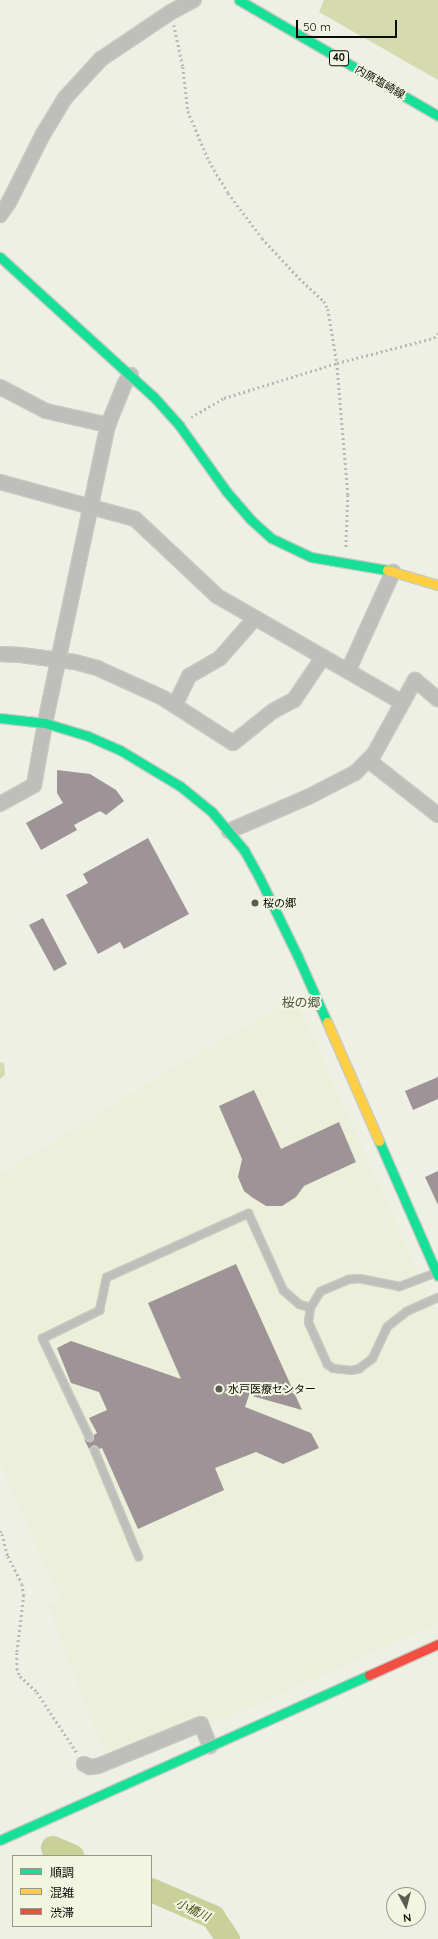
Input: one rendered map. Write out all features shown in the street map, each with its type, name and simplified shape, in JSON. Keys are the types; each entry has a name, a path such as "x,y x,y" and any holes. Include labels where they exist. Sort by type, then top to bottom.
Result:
{"street":[{"path":"0,215 9,202 42,136 65,98 101,59 171,12 194,0"},
{"name":"内原塩崎線","path":"239,0 438,116"},
{"path":"0,257 130,376 179,425 226,491 250,519 271,538 311,557 393,572 438,585"},
{"path":"1,802 34,785 45,723 108,425 125,383 130,376"},
{"path":"0,387 46,412 108,425"},
{"path":"0,482 134,519 217,596 401,702"},
{"path":"348,671 393,572"},
{"path":"175,705 190,676 220,658 255,618"},
{"path":"0,654 59,660 97,668 163,698 233,743 273,711 294,700 323,657"},
{"path":"229,831 308,796 355,773 374,754 401,702 415,680 438,699"},
{"path":"0,718 45,723 88,736 120,750 146,764 180,786 212,812 244,850 298,956 437,1274"},
{"path":"368,760 438,815"},
{"path":"0,1840 438,1644"},
{"path":"84,1764 90,1767 98,1766 202,1724 210,1746"}],"lane":[{"path":"89,1437 42,1338 99,1310 106,1277 248,1213 283,1290 299,1304 310,1307"},
{"path":"437,1274 398,1286 359,1278 348,1279 320,1291 310,1307 308,1322 327,1364 333,1368 352,1370 359,1368 372,1358 387,1326 406,1311 438,1297"},
{"path":"94,1450 138,1556"}],"path":[{"path":"171,12 183,68 188,112 209,161 228,193 262,238 299,278 324,301 328,309 338,363 348,495 345,563"},
{"path":"179,425 204,408 224,398 338,363 434,338 438,334"},
{"path":"0,1531 8,1556 22,1584 24,1595 17,1653 17,1668 20,1676 37,1692 84,1764"}],"shaded area":[{"name":"水戸医療センター","path":"295,998 438,1316 438,1623 216,1723 188,1722 104,1753 48,1605 60,1599 0,1463 0,1174 168,1071"}],"green space":[{"path":"324,0 438,0 438,80 319,12"},
{"path":"0,1062 4,1063 5,1075 0,1079"}],"building":[{"path":"57,770 90,774 116,790 124,801 106,815 100,811 74,825 77,830 41,850 26,823 63,803 57,793"},
{"path":"148,838 189,914 124,949 120,942 98,954 66,895 88,883 83,874"},
{"path":"43,918 67,964 54,971 29,925"},
{"path":"438,1077 438,1099 413,1110 405,1091"},
{"path":"254,1090 281,1149 339,1122 356,1162 304,1186 296,1197 282,1206 266,1206 253,1198 244,1191 238,1177 242,1159 219,1106"},
{"path":"438,1171 438,1205 425,1177"},
{"path":"236,1264 302,1410 249,1395 245,1407 311,1433 319,1448 283,1464 256,1452 215,1468 224,1490 138,1529 102,1448 99,1449 94,1445 89,1449 84,1439 91,1442 94,1435 97,1433 89,1418 107,1410 99,1392 71,1383 57,1348 71,1341 181,1379 148,1303"}],"waterway":[{"name":"小橋川","path":"53,1848 70,1855"},
{"name":"小橋川","path":"152,1890 213,1917 228,1939"}],"traffic: fast":[{"path":"239,0 438,116"},
{"path":"0,257 153,396 179,425 226,491 250,519 271,538 311,557 387,570"},
{"path":"0,718 45,723 88,736 120,750 180,786 212,812 244,850 259,877 298,957 327,1022"},
{"path":"379,1141 438,1276"},
{"path":"0,1840 369,1675"}],"traffic: slow":[{"path":"387,570 438,585"},
{"path":"327,1022 379,1141"}],"traffic: jam":[{"path":"369,1675 438,1644"}],"place":[{"name":"桜の郷","path":"255,903"},
{"name":"水戸医療センター","path":"219,1389"}],"district":[{"name":"桜の郷","path":"301,1002"}]}
